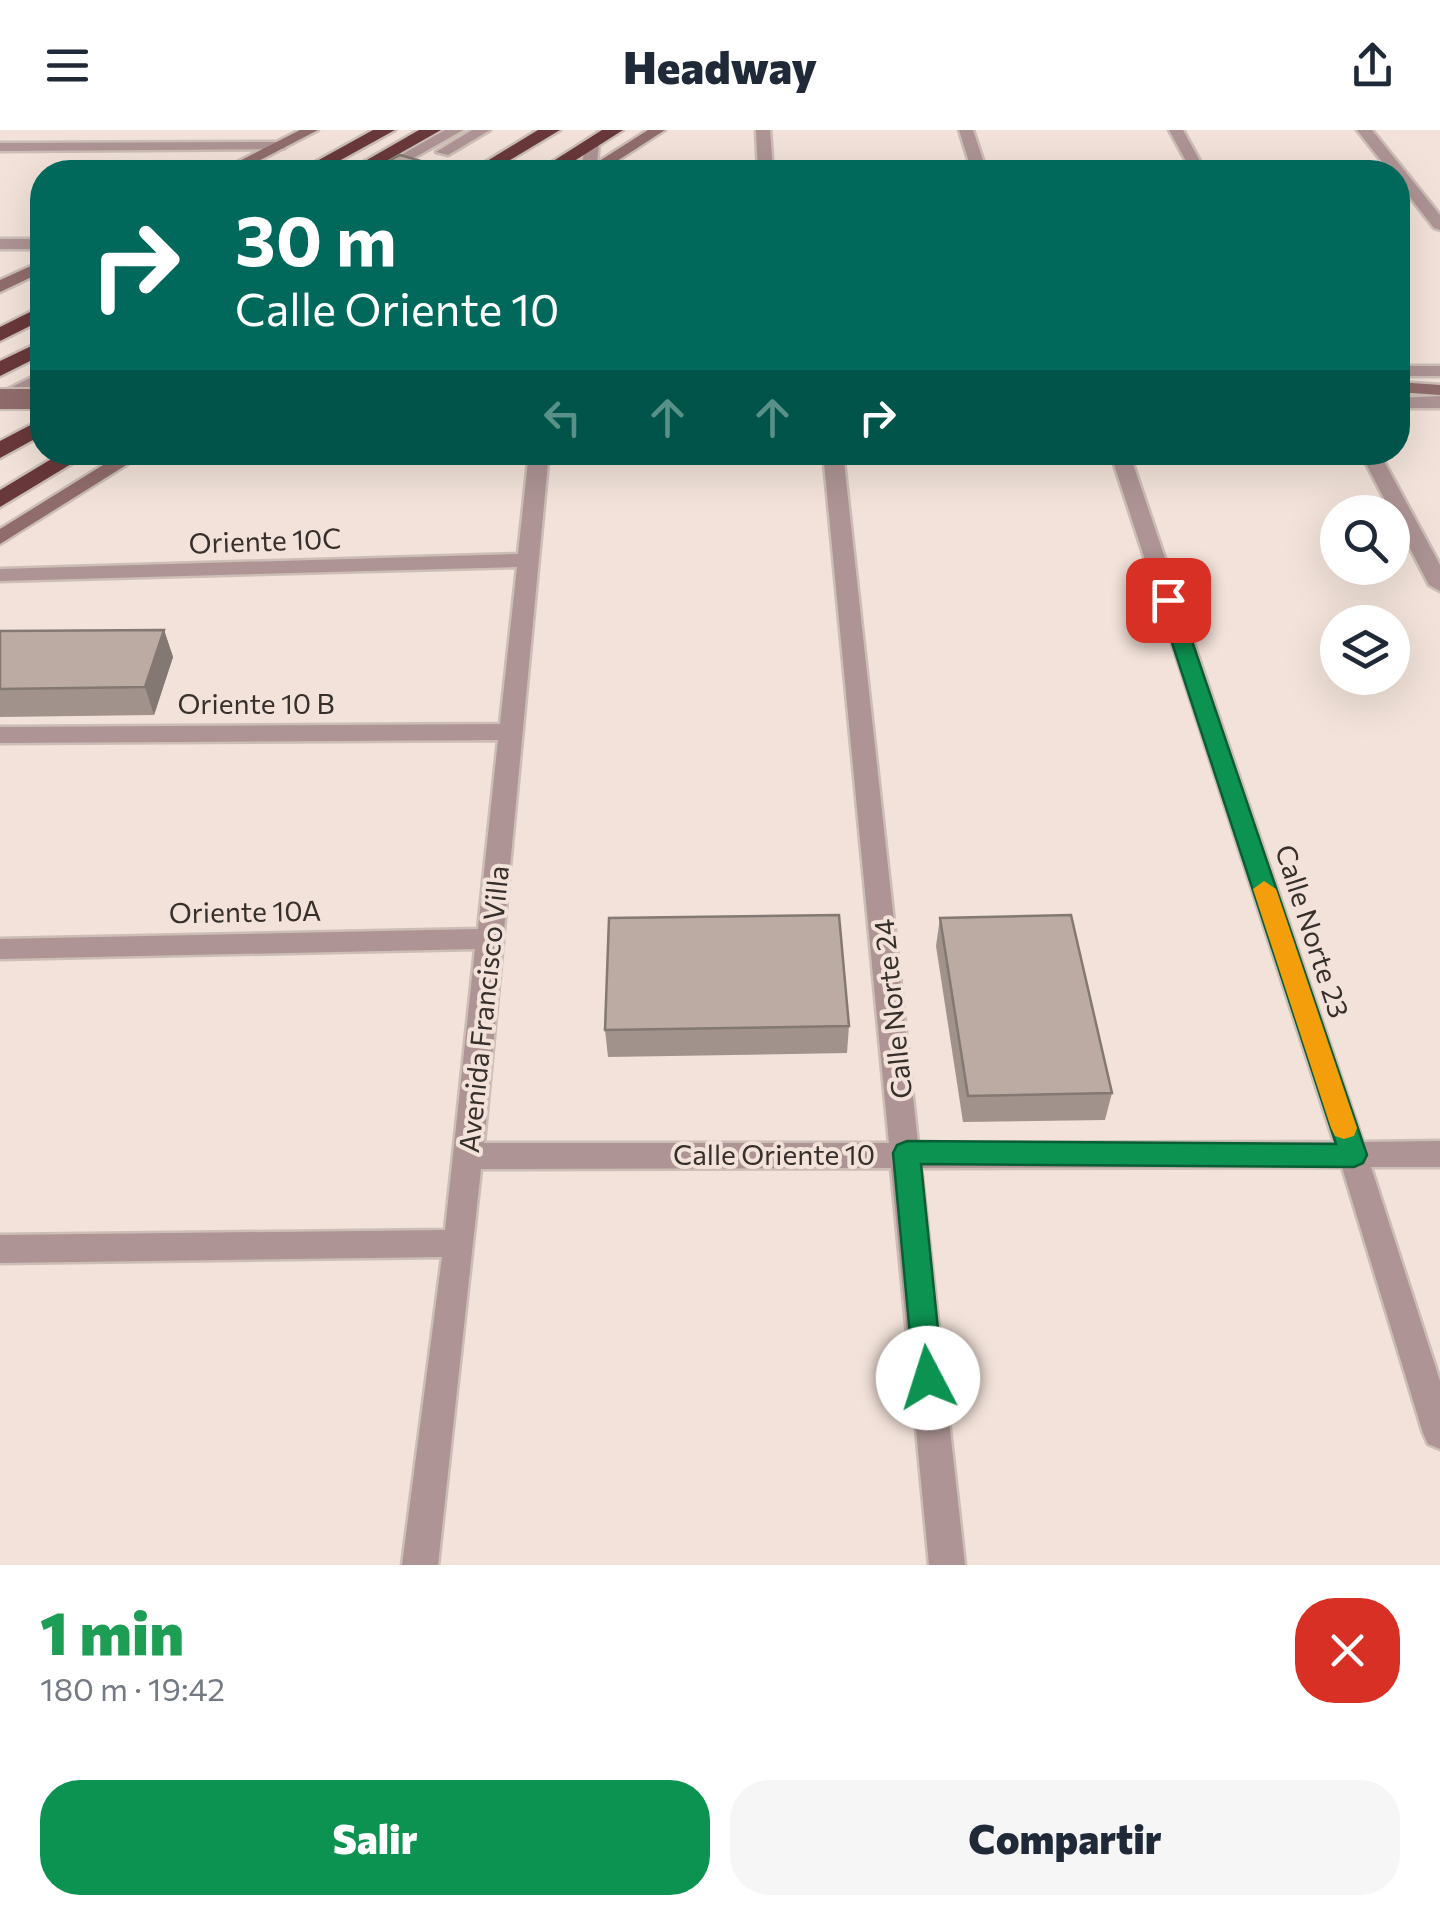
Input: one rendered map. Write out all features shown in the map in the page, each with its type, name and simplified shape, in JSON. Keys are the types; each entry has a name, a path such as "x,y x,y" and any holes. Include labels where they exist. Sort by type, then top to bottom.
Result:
{"highway":[{"path":"329,160 386,130"},
{"path":"377,160 432,130"},
{"path":"499,160 551,130"},
{"path":"565,160 614,130"},
{"path":"0,335 30,319"},
{"path":"0,370 30,354"},
{"path":"0,451 30,433"},
{"path":"0,500 58,465"}],"street":[{"path":"251,160 311,130"},
{"path":"401,160 456,130"},
{"path":"428,160 482,130"},
{"path":"609,160 658,130"},
{"path":"763,130 765,160"},
{"path":"966,130 976,160"},
{"path":"1176,130 1193,160"},
{"path":"1364,130 1388,160"},
{"path":"590,160 592,144"},
{"path":"0,147 280,146"},
{"path":"1410,187 1440,224"},
{"path":"0,244 30,244"},
{"path":"0,288 30,272"},
{"path":"0,382 30,366"},
{"path":"1410,371 1440,371"},
{"path":"0,400 30,384"},
{"path":"1410,387 1440,387"},
{"path":"0,400 30,399"},
{"path":"1410,403 1440,402"},
{"path":"0,538 117,465"},
{"name":"Avenida Francisco Villa","path":"420,1565 459,1244 538,465"},
{"name":"Calle Norte 24","path":"834,465 947,1565"},
{"name":"Calle Norte 23","path":"1122,465 1354,1155 1440,1433"},
{"path":"1376,465 1440,585"},
{"name":"Oriente 10C","path":"0,575 531,560"},
{"name":"Oriente 10 B","path":"0,735 512,732"},
{"name":"Oriente 10A","path":"0,949 491,938"},
{"name":"Calle Oriente 10","path":"468,1156 1440,1154"},
{"path":"0,1249 459,1244"}],"building":[{"path":"400,155 418,160 391,160"},
{"path":"164,630 145,687 0,689 0,631"},
{"path":"839,915 849,1026 605,1030 609,918"},
{"path":"1071,915 1112,1093 968,1096 940,918"}],"slow traffic":[{"path":"1264,889 1344,1128"}],"route":[{"path":"928,1378 907,1153 1354,1155 1168,600"}]}
